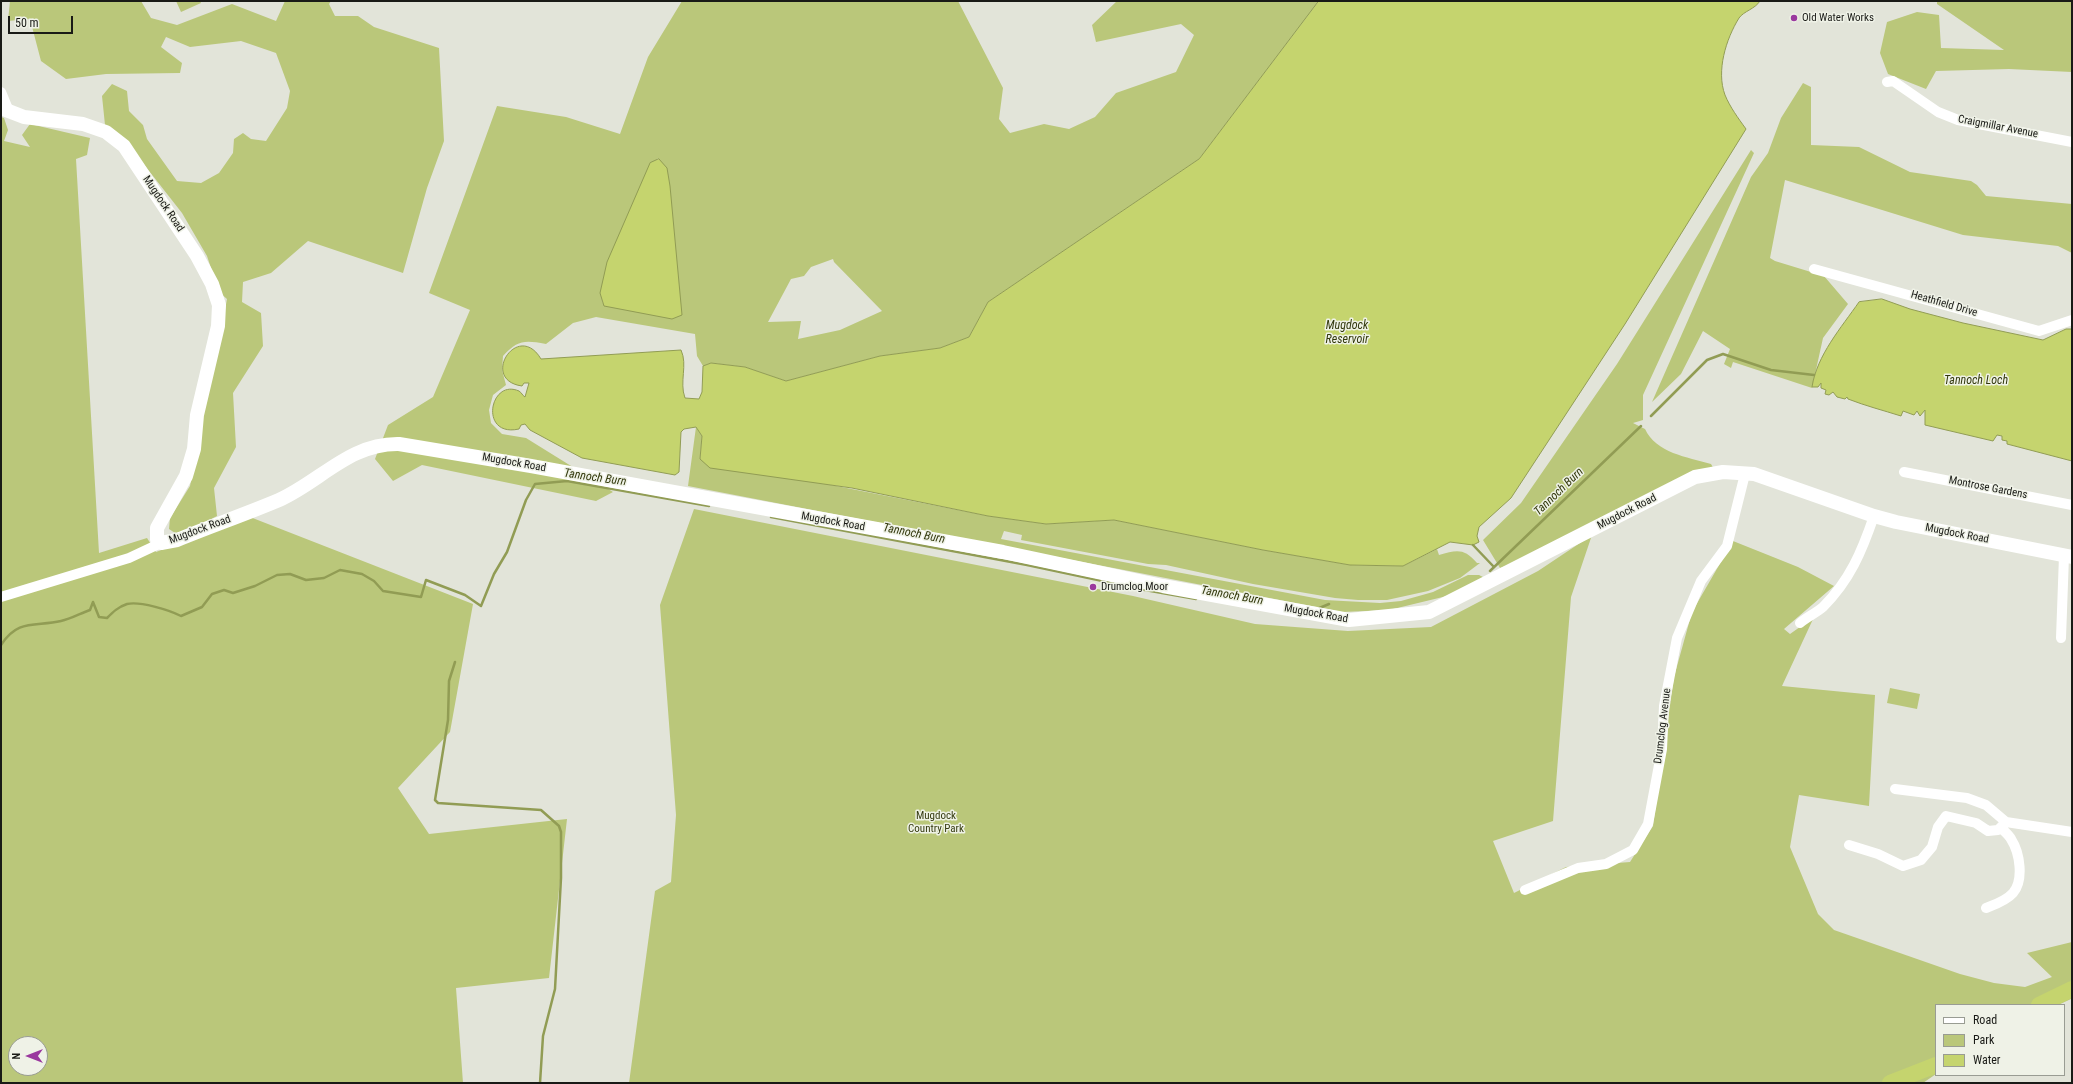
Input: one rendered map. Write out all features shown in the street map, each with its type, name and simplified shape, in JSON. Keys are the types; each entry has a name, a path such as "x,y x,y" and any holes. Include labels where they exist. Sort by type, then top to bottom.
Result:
{"street":[{"name":"Craigmillar Avenue","path":"1887,82 1893,81 1938,112 1958,120 2072,142"},
{"path":"1,92 5,109"},
{"name":"Mugdock Road","path":"5,109 24,117 83,124 106,132 124,146 197,256 212,284 219,305 218,326 197,415 194,449 186,476 157,528 157,540 161,543 177,540 281,499 344,460 368,448 382,444 399,444 531,466 1003,552 1163,586 1350,620 1429,612 1695,477 1723,472 1754,474 1874,516 2068,557"},
{"name":"Heathfield Drive","path":"1814,269 2039,331 2072,320"},
{"name":"Montrose Gardens","path":"1904,472 2072,505"},
{"name":"Drumclog Avenue","path":"1525,890 1578,868 1606,864 1633,850 1648,824 1662,749 1664,706 1677,638 1701,581 1727,546 1745,474"},
{"path":"1800,623 1822,608 1848,575 1860,557 1874,516"},
{"path":"1,597 129,558 161,543"},
{"path":"2061,638 2068,557"},
{"path":"1894,789 1967,798 1986,805 2003,825 2017,853 2020,870 2019,882 2013,893 2000,902 1986,908"},
{"path":"1849,845 1878,854 1903,866 1922,860 1932,847 1938,827 1946,816 1976,823 1988,831 1998,830 2003,825"},
{"path":"2003,825 2072,832"}],"green space":[{"path":"10,1 141,1 151,18 177,25 232,4 276,21 285,1 331,1 329,4 335,16 358,16 374,27 439,48 444,141 427,188 403,273 308,241 271,273 243,282 242,302 261,313 263,346 233,393 236,447 214,488 217,516 190,530 175,533 169,529 170,518 190,486 196,455 201,413 219,342 227,299 219,292 207,256 182,213 131,148 105,125 102,96 112,84 127,91 129,111 143,125 147,139 177,181 201,183 219,173 233,153 234,139 243,133 251,139 266,141 287,108 290,91 276,53 241,41 190,47 166,37 161,47 182,63 180,73 106,74 66,79 41,61 30,19 8,21"},
{"path":"176,1 200,1 201,3 181,12"},
{"path":"682,1 958,1 1003,88 999,119 1010,133 1044,124 1069,129 1095,117 1116,93 1176,72 1194,35 1181,24 1096,42 1092,25 1117,1 1319,1 1199,159 988,302 969,337 940,348 880,356 786,381 745,367 711,363 703,366 697,356 695,334 596,317 573,323 546,344 522,342 508,351 503,356 502,370 506,385 493,395 489,410 491,423 502,434 526,438 613,492 596,501 422,465 393,481 375,459 388,425 433,397 470,310 429,293 497,106 566,117 620,134 648,57","holes":["658,158 668,194 677,317 602,302 609,269","833,259 834,262 882,311 840,330 798,339 801,321 768,322 791,279 804,276 811,267"]},
{"path":"1937,1 2072,1 2072,72 2009,69 1936,71 1926,89 1888,74 1880,53 1887,22 1917,12 1939,15 1941,48 2004,50 1937,4"},
{"path":"1803,83 1811,87 1811,145 1859,147 1910,172 1971,181 1977,185 1986,196 2072,204 2072,253 2058,246 1963,235 1785,180 1770,258 1775,261 1824,276 1848,304 1823,338 1812,388 1733,362 1731,368 1724,364 1730,349 1703,331 1681,374 1652,402 1751,177 1768,153 1781,118"},
{"path":"1,117 4,118 8,130 4,141 30,147 22,135 30,124 90,138 87,155 76,159 99,553 147,538 156,552 250,517 473,604 450,732 398,788 429,834 567,819 549,978 456,988 463,1083 1,1083"},
{"path":"1751,150 1754,153 1643,395 1643,420 1633,423 1645,429 1650,437 1664,449 1711,464 1715,471 1518,562 1500,568 1483,540 1521,503 1617,364"},
{"path":"696,427 702,436 700,459 988,516 1046,524 1114,520 1263,550 1350,565 1403,566 1437,549 1439,555 1456,551 1468,555 1477,563 1480,563 1460,578 1428,591 1387,600 1358,600 1335,598 1253,584 1166,565 1148,564 1021,540 1022,535 1004,531 1001,539 1325,600 1380,603 1401,601 1433,592 1468,575 1479,575 1485,578 1447,596 1389,610 1342,612 688,486"},
{"name":"Mugdock Country Park","path":"694,509 1133,596 1255,624 1348,631 1431,627 1538,571 1592,535 1571,597 1553,821 1493,841 1514,893 1566,867 1630,862 1653,826 1674,677 1692,612 1733,541 1798,567 1834,586 1784,629 1790,634 1814,617 1782,686 1875,695 1869,806 1799,795 1790,847 1818,914 1834,930 1960,974 1994,983 2025,987 2052,977 2027,953 2072,942 2071,999 2060,1004 1935,1004 1935,1075 1923,1083 629,1083 655,891 671,882 676,815 660,605"},
{"path":"1890,688 1920,694 1917,709 1887,703"}],"water":[{"name":"Mugdock Reservoir","path":"1319,1 1760,1 1739,18 1734,26 1726,45 1722,66 1722,86 1725,95 1746,129 1625,324 1511,498 1479,527 1477,536 1479,542 1473,545 1450,542 1403,566 1350,565 1263,550 1114,520 1046,524 988,516 852,488 710,468 700,459 702,436 696,427 684,429 681,432 679,472 675,475 582,458 530,430 525,424 521,425 519,429 506,429 498,425 494,418 493,408 495,400 501,393 509,389 519,391 525,397 529,383 524,383 522,386 510,382 504,374 503,365 507,356 514,349 522,346 532,349 541,359 681,350 684,362 683,392 685,398 699,399 702,392 703,366 711,363 745,367 786,381 880,356 940,348 969,337 988,302 1199,159"},
{"path":"659,159 667,168 670,186 682,315 672,319 604,306 600,293 607,262 650,163"},
{"name":"Tannoch Loch","path":"1882,299 1910,309 1963,323 2043,340 2066,329 2072,329 2072,461 2007,444 2007,441 2002,440 2002,436 1997,435 1993,441 1925,425 1925,410 1920,416 1917,411 1914,415 1903,411 1901,416 1848,399 1847,397 1845,399 1837,397 1833,392 1829,395 1825,394 1826,390 1821,388 1821,383 1818,387 1812,387 1824,353 1859,302"}],"waterway":[{"name":"Tannoch Burn","path":"1651,416 1707,360 1723,354 1771,370 1814,375"},
{"name":"Tannoch Burn","path":"1490,571 1641,426"},
{"name":"Tannoch Burn","path":"1,645 7,636 21,627 52,623 68,619 90,610 93,602 99,617 107,618 121,607 133,603 169,611 181,616 202,607 212,594 224,590 233,593 255,586 277,575 290,574 306,580 324,578 340,570 362,574 374,581 383,591 421,597 426,580 465,595 481,606 494,574 507,552 526,500 535,484 567,481 709,506"},
{"name":"Tannoch Burn","path":"771,517 1027,565 1145,590 1196,599"},
{"path":"1473,545 1494,567"},
{"name":"Tannoch Burn","path":"1317,609 1329,604"},
{"path":"455,662 449,681 448,720 435,800 438,803 541,810 559,826 561,832 561,878 555,989 543,1036 540,1083"},
{"path":"2041,1004 2072,989"},
{"path":"1890,1083 1935,1065"}],"place":[{"name":"Old Water Works","path":"1794,18"},
{"name":"Drumclog Moor","path":"1093,587"}]}
